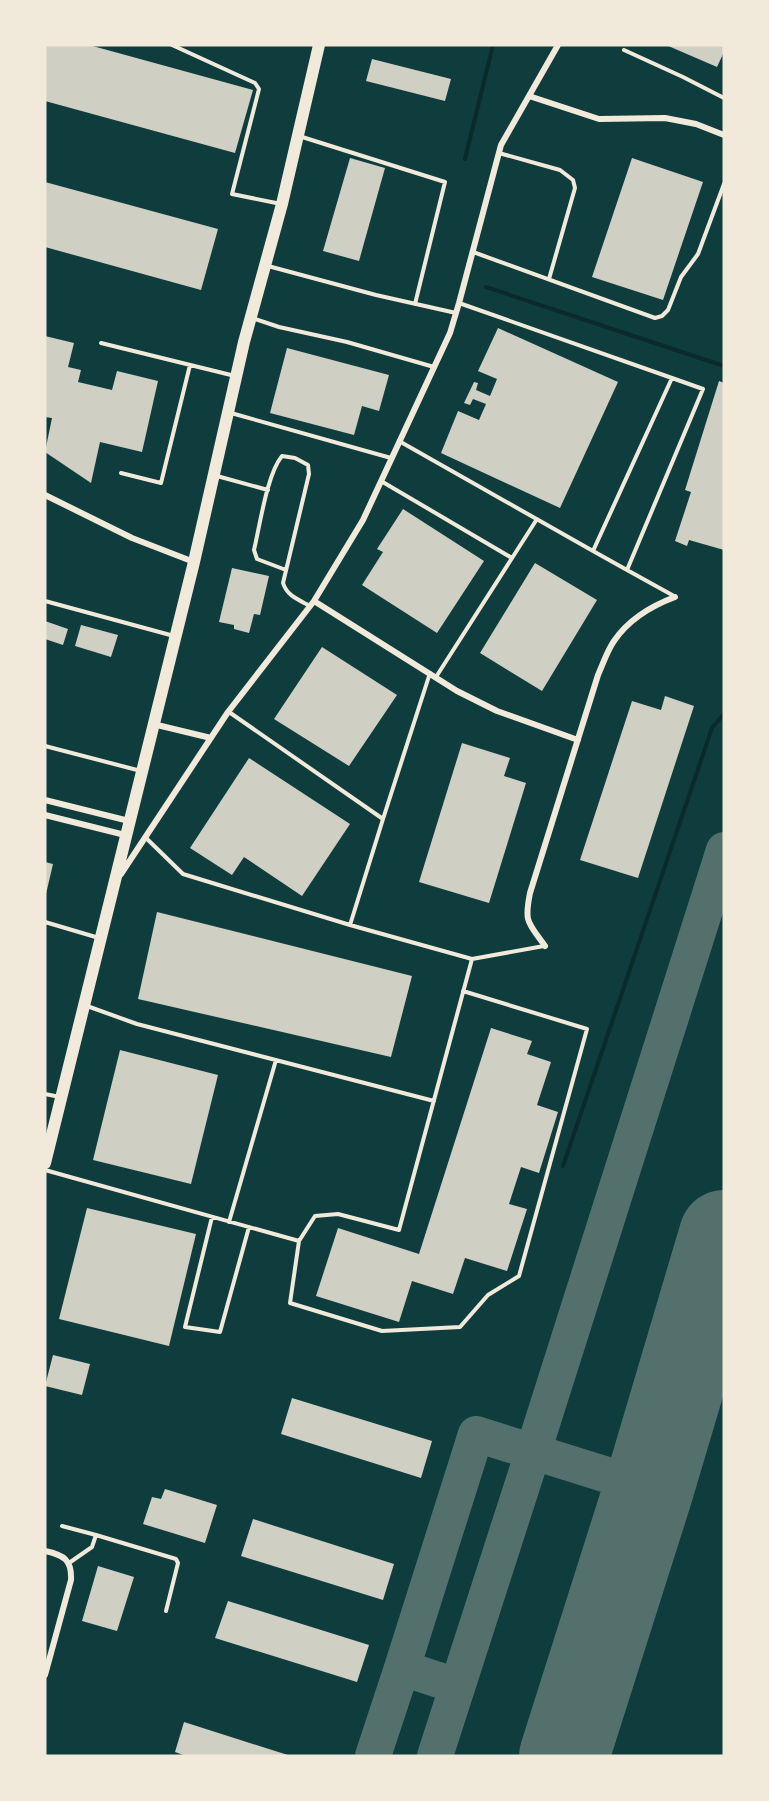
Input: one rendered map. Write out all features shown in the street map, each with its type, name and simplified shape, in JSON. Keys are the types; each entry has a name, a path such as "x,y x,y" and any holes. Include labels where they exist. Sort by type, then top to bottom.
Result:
{"main road":[{"path":"45,1162 194,562 250,317 282,204 320,45"}],"street":[{"path":"112,887 228,712 312,603 363,520 450,333 501,146 558,45"},
{"path":"529,96 599,119 665,118 696,124 724,135"},
{"path":"45,495 132,538 194,562"},
{"path":"545,946 531,927 526,915 530,893 598,675 614,641 632,620 655,604 675,597"},
{"path":"312,603 457,691 497,711 578,740"},
{"path":"152,724 211,738"},
{"path":"45,800 129,821"},
{"path":"45,815 125,835"},
{"path":"45,1551 56,1553 69,1563 72,1571 45,1675"}],"lane":[{"path":"172,45 255,83 259,89 232,194 282,204"},
{"path":"624,50 724,98"},
{"path":"298,136 445,182 416,304"},
{"path":"499,153 560,170 573,180 575,188 549,279"},
{"path":"473,252 655,318 662,316 668,310 681,277 698,254 724,184"},
{"path":"264,265 376,295 457,313"},
{"path":"459,303 703,390 627,570"},
{"path":"250,317 279,327 347,342 434,367"},
{"path":"101,343 236,376"},
{"path":"122,473 161,483 190,365"},
{"path":"593,551 672,378"},
{"path":"227,412 391,458"},
{"path":"399,441 675,597"},
{"path":"286,570 257,559 254,550 276,463 282,456 295,458 308,465 309,474 283,583 285,590 292,597 312,603"},
{"path":"213,475 268,490"},
{"path":"381,481 512,558"},
{"path":"350,925 433,675 537,519"},
{"path":"45,601 175,636"},
{"path":"228,712 384,819"},
{"path":"45,746 142,771"},
{"path":"145,837 183,874 350,925 472,959 545,946"},
{"path":"45,922 100,938"},
{"path":"463,991 587,1029 519,1276 488,1295 460,1327 382,1331 290,1303 299,1241 315,1216 338,1214 399,1230 463,991 472,959"},
{"path":"84,1005 137,1024 434,1101"},
{"path":"229,1222 276,1060"},
{"path":"45,1094 61,1098"},
{"path":"45,1170 299,1241"},
{"path":"212,1217 185,1327 220,1332 249,1227"},
{"path":"62,1526 176,1559 178,1563 166,1611"},
{"path":"69,1563 92,1547 96,1535"}],"building":[{"path":"45,45 89,45 253,90 235,153 45,101"},
{"path":"666,45 724,45 724,52 717,67"},
{"path":"372,59 451,79 445,101 366,81"},
{"path":"350,158 385,168 359,261 323,251"},
{"path":"632,158 703,182 663,300 592,277"},
{"path":"45,182 218,229 201,290 45,247"},
{"path":"498,328 618,382 560,508 441,453 458,411 479,420 486,404 473,399 470,405 464,403 474,382 478,383 476,390 490,396 497,379 478,371"},
{"path":"45,336 74,343 68,367 81,370 78,382 112,390 117,371 158,381 142,452 100,442 91,483 45,452 52,418 45,417"},
{"path":"287,348 389,375 379,411 362,406 354,435 270,413"},
{"path":"719,381 724,383 724,550 689,540 687,546 675,541 691,492 685,490"},
{"path":"403,509 484,561 437,633 362,585 383,552 377,549"},
{"path":"535,563 597,600 542,691 480,653"},
{"path":"232,568 269,576 260,615 254,614 249,633 234,629 234,625 219,622"},
{"path":"45,621 68,629 63,645 45,639"},
{"path":"81,625 118,635 111,657 75,646"},
{"path":"322,647 397,695 349,766 274,719"},
{"path":"665,696 694,706 638,878 580,860 632,701 661,710"},
{"path":"462,743 510,758 504,776 526,783 489,903 419,882"},
{"path":"249,758 350,824 302,896 244,857 232,875 190,848"},
{"path":"45,862 53,864 46,894 45,894"},
{"path":"157,912 412,976 391,1057 138,999"},
{"path":"491,1028 532,1041 527,1054 551,1062 537,1105 558,1112 539,1173 521,1167 509,1204 527,1209 507,1271 465,1258 453,1294 412,1281 399,1322 316,1296 338,1228 419,1254"},
{"path":"120,1050 218,1075 191,1184 93,1160"},
{"path":"87,1208 196,1234 169,1346 59,1319"},
{"path":"53,1355 90,1364 82,1395 45,1386"},
{"path":"292,1398 432,1441 421,1478 281,1434"},
{"path":"165,1489 217,1505 205,1543 143,1524 152,1497 161,1499"},
{"path":"253,1519 394,1564 383,1600 241,1556"},
{"path":"98,1566 134,1577 117,1631 82,1621"},
{"path":"228,1601 369,1645 357,1682 215,1638"},
{"path":"184,1722 291,1756 186,1756 175,1752"}],"waterway":[{"path":"465,159 493,45"},
{"path":"486,287 724,366"},
{"path":"563,1166 712,728 724,714"}],"taxiway":[{"path":"435,1756 724,850"},
{"path":"457,1686 402,1668 476,1434 649,1488"},
{"path":"373,1756 402,1668"}],"runway":[{"path":"564,1756 649,1488 724,1235"}]}
